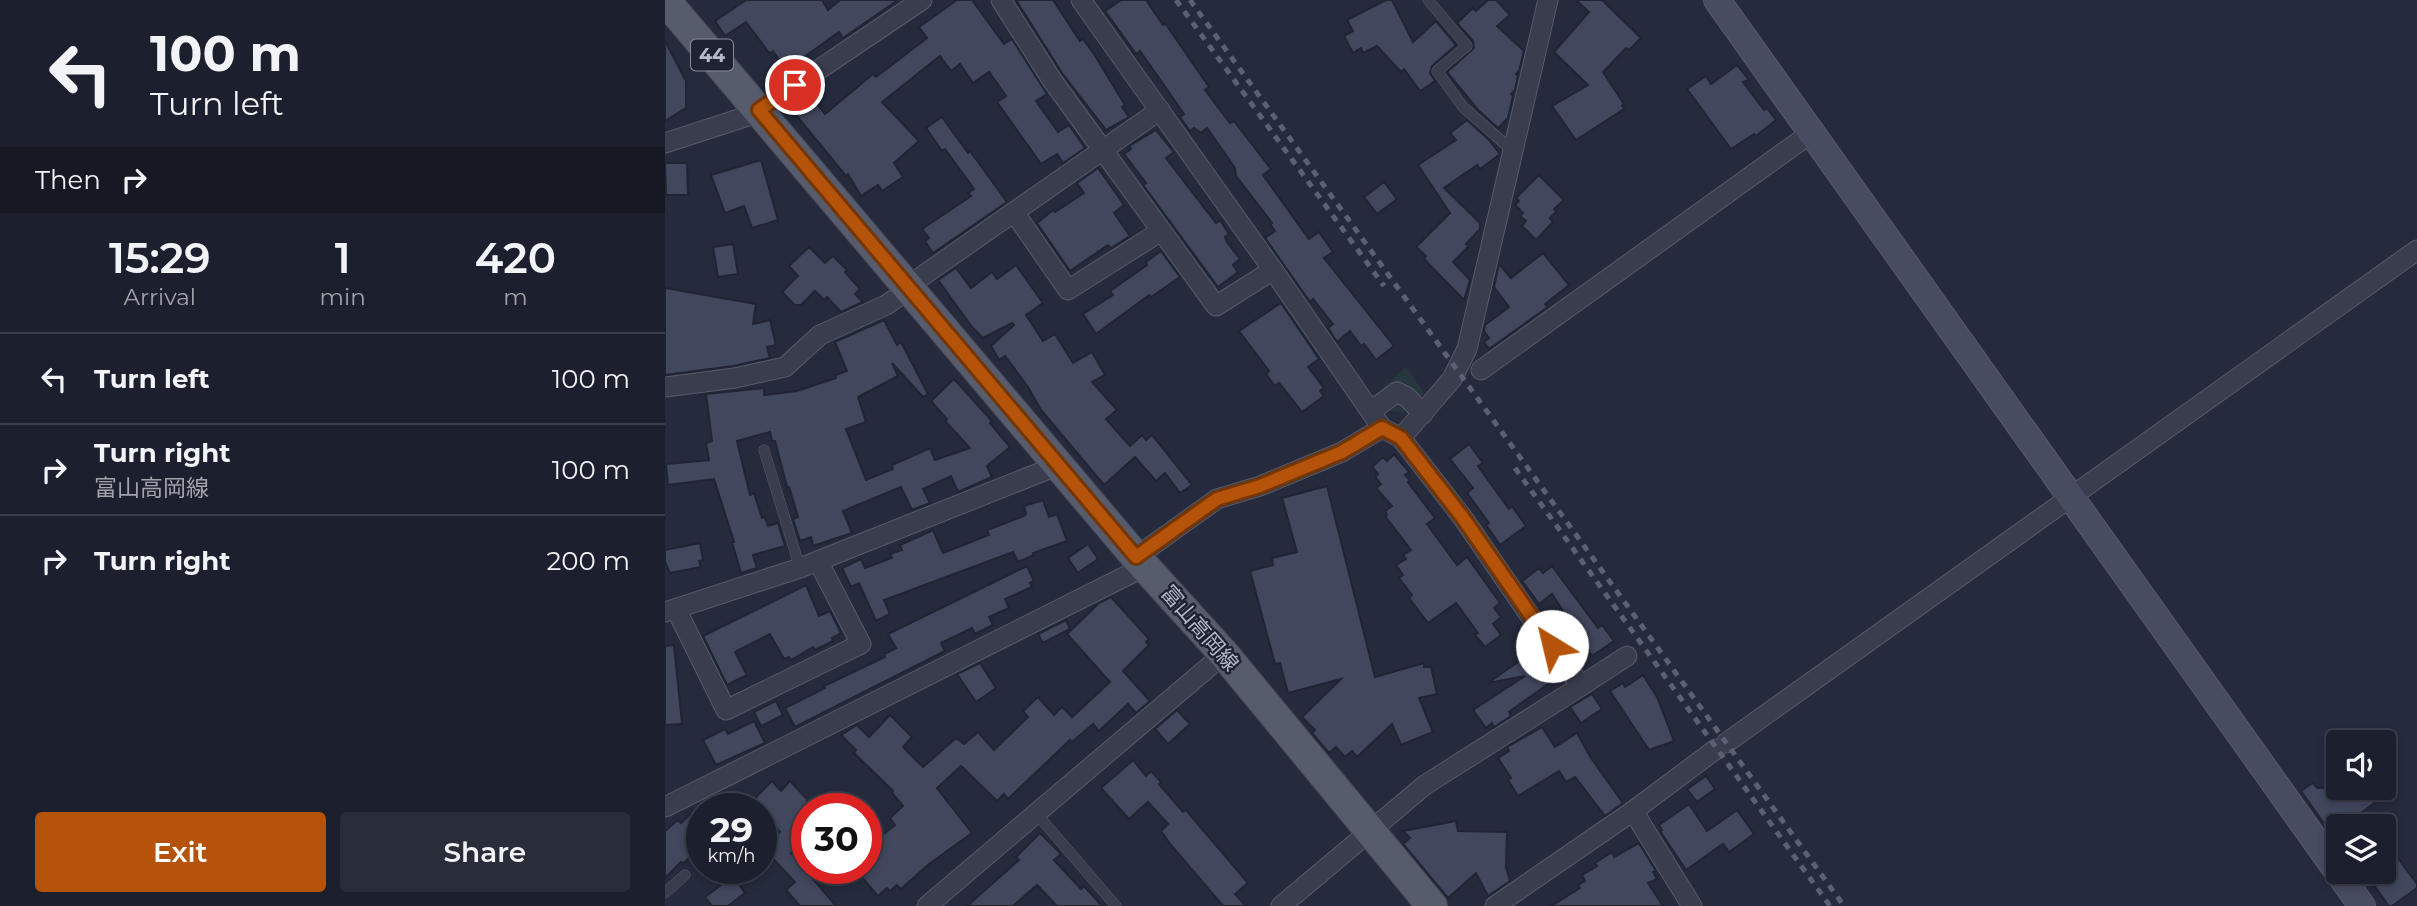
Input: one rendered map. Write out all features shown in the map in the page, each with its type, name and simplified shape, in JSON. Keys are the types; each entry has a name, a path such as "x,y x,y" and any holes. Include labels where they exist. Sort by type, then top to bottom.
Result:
{"main road":[{"name":"富山高岡線","path":"666,0 1141,562 1224,654 1432,906"}],"street":[{"path":"665,143 759,110 922,0"},
{"path":"1001,0 1052,80 1216,306 1273,270"},
{"path":"1081,0 1382,428 1401,438 1463,518 1581,686"},
{"path":"1401,438 1452,379 1467,349 1548,0"},
{"path":"1717,0 2362,906"},
{"path":"665,387 735,378 785,367 820,335 885,305 1160,110"},
{"path":"1481,370 1811,133"},
{"path":"1014,212 1068,290 1161,231"},
{"path":"1495,906 1633,811 2417,250"},
{"path":"1371,411 1397,392 1407,397 1423,414"},
{"path":"665,807 1141,562 1217,499 1260,486 1342,452 1382,428"},
{"path":"809,565 861,644 726,710 671,610 809,565 1059,465"},
{"path":"927,906 1224,654"},
{"path":"1281,906 1425,785 1627,656"},
{"path":"1633,811 1692,906"}],"lane":[{"path":"1428,0 1467,46 1437,71 1464,107 1513,151"},
{"path":"764,450 809,565"},
{"path":"1036,813 1116,906"},
{"path":"665,893 685,875"}],"shaded area":[{"path":"1406,367 1424,393 1403,413 1385,409 1373,396"}],"building":[{"path":"746,0 822,0 828,10 840,0 898,0 843,38 839,32 786,70 773,51 770,54 746,22 725,36 715,21"},
{"path":"957,0 972,0 1004,44 1012,39 1047,94 1036,101 1058,132 1069,125 1085,148 1063,163 1057,154 1041,164 997,102 1006,96 989,72 973,83 960,64 951,71 940,56 882,102 919,141 894,163 903,177 882,191 878,185 861,196 848,174 846,176 791,109 810,95 825,114 873,74 876,77 927,38 919,27"},
{"path":"1016,0 1053,0 1080,41 1083,39 1094,54 1125,105 1122,107 1129,117 1106,130 1062,73"},
{"path":"1121,0 1146,0 1209,87 1205,90 1230,123 1234,121 1271,169 1263,175 1309,239 1319,232 1333,252 1324,258 1394,346 1376,360 1350,331 1337,342 1328,328 1333,324 1313,299 1310,302 1265,238 1275,231 1270,224 1272,223 1236,176 1235,168 1207,128 1201,133 1194,128 1190,131 1180,117 1184,114 1140,51 1136,54 1105,11"},
{"path":"1386,0 1392,0 1413,42 1436,21 1456,45 1432,66 1430,73 1435,81 1420,91 1404,69 1401,72 1377,46 1363,53 1361,48 1353,53 1344,36 1353,31 1347,20"},
{"path":"1488,0 1496,0 1510,15 1497,26 1524,51 1516,74 1518,76 1515,90 1511,94 1513,96 1508,118 1498,128 1479,111 1447,72 1474,48 1473,41 1457,23 1473,8 1476,11"},
{"path":"1576,0 1602,0 1641,38 1629,50 1626,48 1603,72 1624,104 1624,109 1576,140 1552,106 1588,85 1554,52 1589,12"},
{"path":"665,41 686,81 686,108 665,121"},
{"path":"1737,65 1749,80 1743,82 1764,110 1767,108 1776,120 1756,136 1754,134 1731,149 1687,89 1706,76 1711,84"},
{"path":"942,117 1007,202 933,253 925,241 929,238 922,229 971,196 968,193 974,189 926,128"},
{"path":"1467,120 1500,154 1480,169 1477,165 1444,188 1480,223 1480,229 1466,244 1469,246 1453,262 1470,280 1464,300 1424,259 1426,256 1416,247 1450,213 1418,165 1456,140 1450,133"},
{"path":"1156,130 1174,152 1166,158 1216,223 1220,220 1229,234 1225,237 1227,242 1240,259 1233,265 1238,272 1218,287 1143,185 1146,183 1124,154 1131,149 1129,146"},
{"path":"761,160 778,220 752,228 744,206 725,213 711,175"},
{"path":"665,163 687,163 688,195 666,195"},
{"path":"1098,168 1124,205 1114,213 1130,236 1111,248 1108,245 1070,271 1037,223 1053,210 1055,212 1084,193 1077,183"},
{"path":"1539,175 1564,200 1554,209 1556,212 1550,218 1553,222 1536,240 1522,226 1526,221 1520,216 1523,213 1515,205 1519,201 1516,198"},
{"path":"1384,182 1397,199 1377,214 1364,197"},
{"path":"733,244 738,274 718,277 713,247"},
{"path":"809,247 825,263 833,256 847,270 845,272 860,289 855,294 863,302 841,312 827,297 824,300 815,291 801,305 795,305 782,292 798,276 789,266"},
{"path":"1161,251 1180,277 1151,297 1149,295 1096,334 1083,314 1113,295 1110,291 1147,265 1146,262"},
{"path":"1543,253 1569,285 1545,304 1548,307 1489,349 1484,342 1489,338 1484,331 1485,325 1509,307 1494,287 1499,264 1511,278"},
{"path":"1016,265 1043,303 1026,315 1043,341 1055,334 1073,363 1092,352 1105,375 1092,382 1117,410 1106,419 1130,446 1142,435 1146,440 1152,435 1192,485 1180,493 1165,473 1156,481 1135,457 1104,485 1041,410 1005,356 999,360 991,346 1014,325 1012,323 983,338 938,280 956,268 971,288 992,272 997,279"},
{"path":"665,288 756,304 753,324 770,320 776,345 767,347 770,358 665,375"},
{"path":"1281,303 1319,359 1308,367 1324,388 1320,391 1324,396 1302,412 1279,383 1275,386 1266,374 1269,371 1239,331"},
{"path":"884,320 897,345 901,342 928,394 923,397 892,363 898,376 858,397 866,422 846,429 866,480 893,469 892,465 930,448 935,460 970,448 931,401 954,379 992,421 990,423 1010,447 987,466 992,477 958,492 951,476 923,489 930,503 912,510 901,487 843,511 852,533 813,546 811,537 800,541 793,519 798,517 770,432 737,441 750,495 754,493 762,518 765,517 768,526 778,523 785,546 753,555 757,568 741,573 714,479 668,485 666,464 709,460 706,443 712,441 706,394 764,388 764,395 797,391 836,378 836,375 847,371 835,342"},
{"path":"1469,444 1483,463 1478,466 1509,509 1512,506 1526,526 1500,545 1486,525 1489,523 1467,493 1473,488 1450,459"},
{"path":"1394,454 1409,472 1405,475 1410,480 1408,482 1435,518 1427,524 1457,565 1467,557 1500,603 1494,608 1501,617 1493,624 1501,635 1485,647 1456,603 1428,623 1409,598 1412,595 1399,578 1403,575 1396,565 1406,559 1403,555 1411,550 1385,516 1385,511 1392,506 1376,488 1381,484 1372,467 1383,457 1387,461"},
{"path":"1327,486 1375,677 1424,663 1424,667 1431,667 1437,694 1419,698 1433,732 1401,745 1392,724 1357,757 1352,751 1345,757 1336,747 1329,753 1312,733 1315,730 1302,717 1341,679 1288,693 1280,663 1275,664 1250,571 1273,565 1272,558 1297,552 1282,498"},
{"path":"1043,500 1049,517 1057,514 1067,541 1033,553 1034,555 1018,562 1013,552 884,600 890,614 876,621 859,583 851,587 842,568 861,559 865,568 892,558 890,554 902,550 900,545 933,530 943,553 989,535 987,530 1024,516 1024,506"},
{"path":"700,543 703,560 699,561 701,567 670,573 665,562 665,550"},
{"path":"1088,544 1098,559 1078,573 1068,558"},
{"path":"1027,566 1034,581 1030,583 1032,587 1005,599 1009,608 989,617 993,625 975,634 972,628 941,643 945,651 795,727 785,708 885,657 884,654 896,648 888,634"},
{"path":"1552,566 1598,628 1602,625 1614,641 1592,656 1552,594 1539,604 1522,581 1539,568 1543,573"},
{"path":"806,585 819,616 830,611 841,633 832,638 833,641 815,650 813,647 791,660 789,657 784,659 770,634 735,652 747,675 727,685 703,636"},
{"path":"1111,597 1149,639 1146,642 1149,645 1123,671 1150,701 1136,713 1128,704 1099,731 1093,724 1072,742 1070,740 1008,799 1004,794 997,801 961,766 937,788 972,833 929,864 901,889 897,885 890,891 887,888 878,896 868,884 882,884 882,835 895,825 890,818 903,806 893,791 854,753 856,750 841,735 857,725 869,737 890,715 912,737 903,747 923,767 956,738 964,744 978,732 994,750 1028,717 1023,711 1038,697 1054,715 1062,707 1072,717 1110,682 1067,634 1099,603"},
{"path":"1066,620 1070,629 1043,643 1038,634"},
{"path":"674,645 682,724 665,725 665,646"},
{"path":"1522,659 1531,672 1536,668 1548,684 1509,712 1511,716 1494,727 1492,723 1486,728 1473,710 1525,676 1488,683"},
{"path":"980,663 996,688 976,702 957,674"},
{"path":"1643,675 1657,697 1674,741 1649,750 1610,691 1623,683 1625,687"},
{"path":"1592,694 1602,709 1581,723 1570,707"},
{"path":"776,701 783,715 761,726 754,712"},
{"path":"1177,710 1190,724 1168,744 1155,729"},
{"path":"754,721 765,743 716,765 703,740 725,729 728,734"},
{"path":"1542,727 1555,747 1577,733 1623,803 1605,816 1575,777 1566,782 1559,771 1518,796 1508,780 1511,778 1498,758 1509,751 1507,747"},
{"path":"1133,760 1146,776 1151,771 1183,812 1186,810 1248,883 1235,894 1246,906 1223,906 1171,845 1161,831 1168,824 1148,802 1129,819 1101,788"},
{"path":"1706,776 1715,789 1697,802 1687,789"},
{"path":"772,781 781,791 790,781 801,793 791,793 791,878 777,863 777,835 780,832 777,829 777,793 760,793"},
{"path":"2313,783 2317,788 2326,788 2326,800 2379,800 2359,814 2326,814 2326,826 2301,791"},
{"path":"1689,804 1707,831 1737,810 1754,834 1729,852 1723,844 1686,870 1660,831 1662,830 1659,825"},
{"path":"686,818 686,861 683,864 681,862 665,878 665,831 678,820 681,823"},
{"path":"1456,821 1458,831 1507,832 1506,867 1510,881 1488,896 1476,873 1448,898 1403,844 1410,838 1403,831"},
{"path":"1040,833 1061,854 1054,860 1081,889 1084,886 1102,906 1057,906 1037,885 1013,906 967,906 1019,860 1016,857"},
{"path":"1639,843 1656,871 1653,872 1657,879 1648,883 1663,906 1551,906 1580,888 1578,885 1585,881 1582,875 1597,866 1595,863 1612,852 1614,857"},
{"path":"2396,856 2417,884 2417,888 2389,906 2373,884 2396,884"},
{"path":"722,884 739,884 745,893 728,906 712,906 705,897"},
{"path":"793,884 817,884 836,906 800,906 786,890"}],"railway":[{"path":"1176,0 1384,286"},
{"path":"1190,0 1844,906"},
{"path":"1515,468 1830,906"}],"route":[{"path":"795,85 759,110 1136,557 1217,499 1260,486 1342,452 1382,428 1401,438 1463,518 1552,646"}]}
